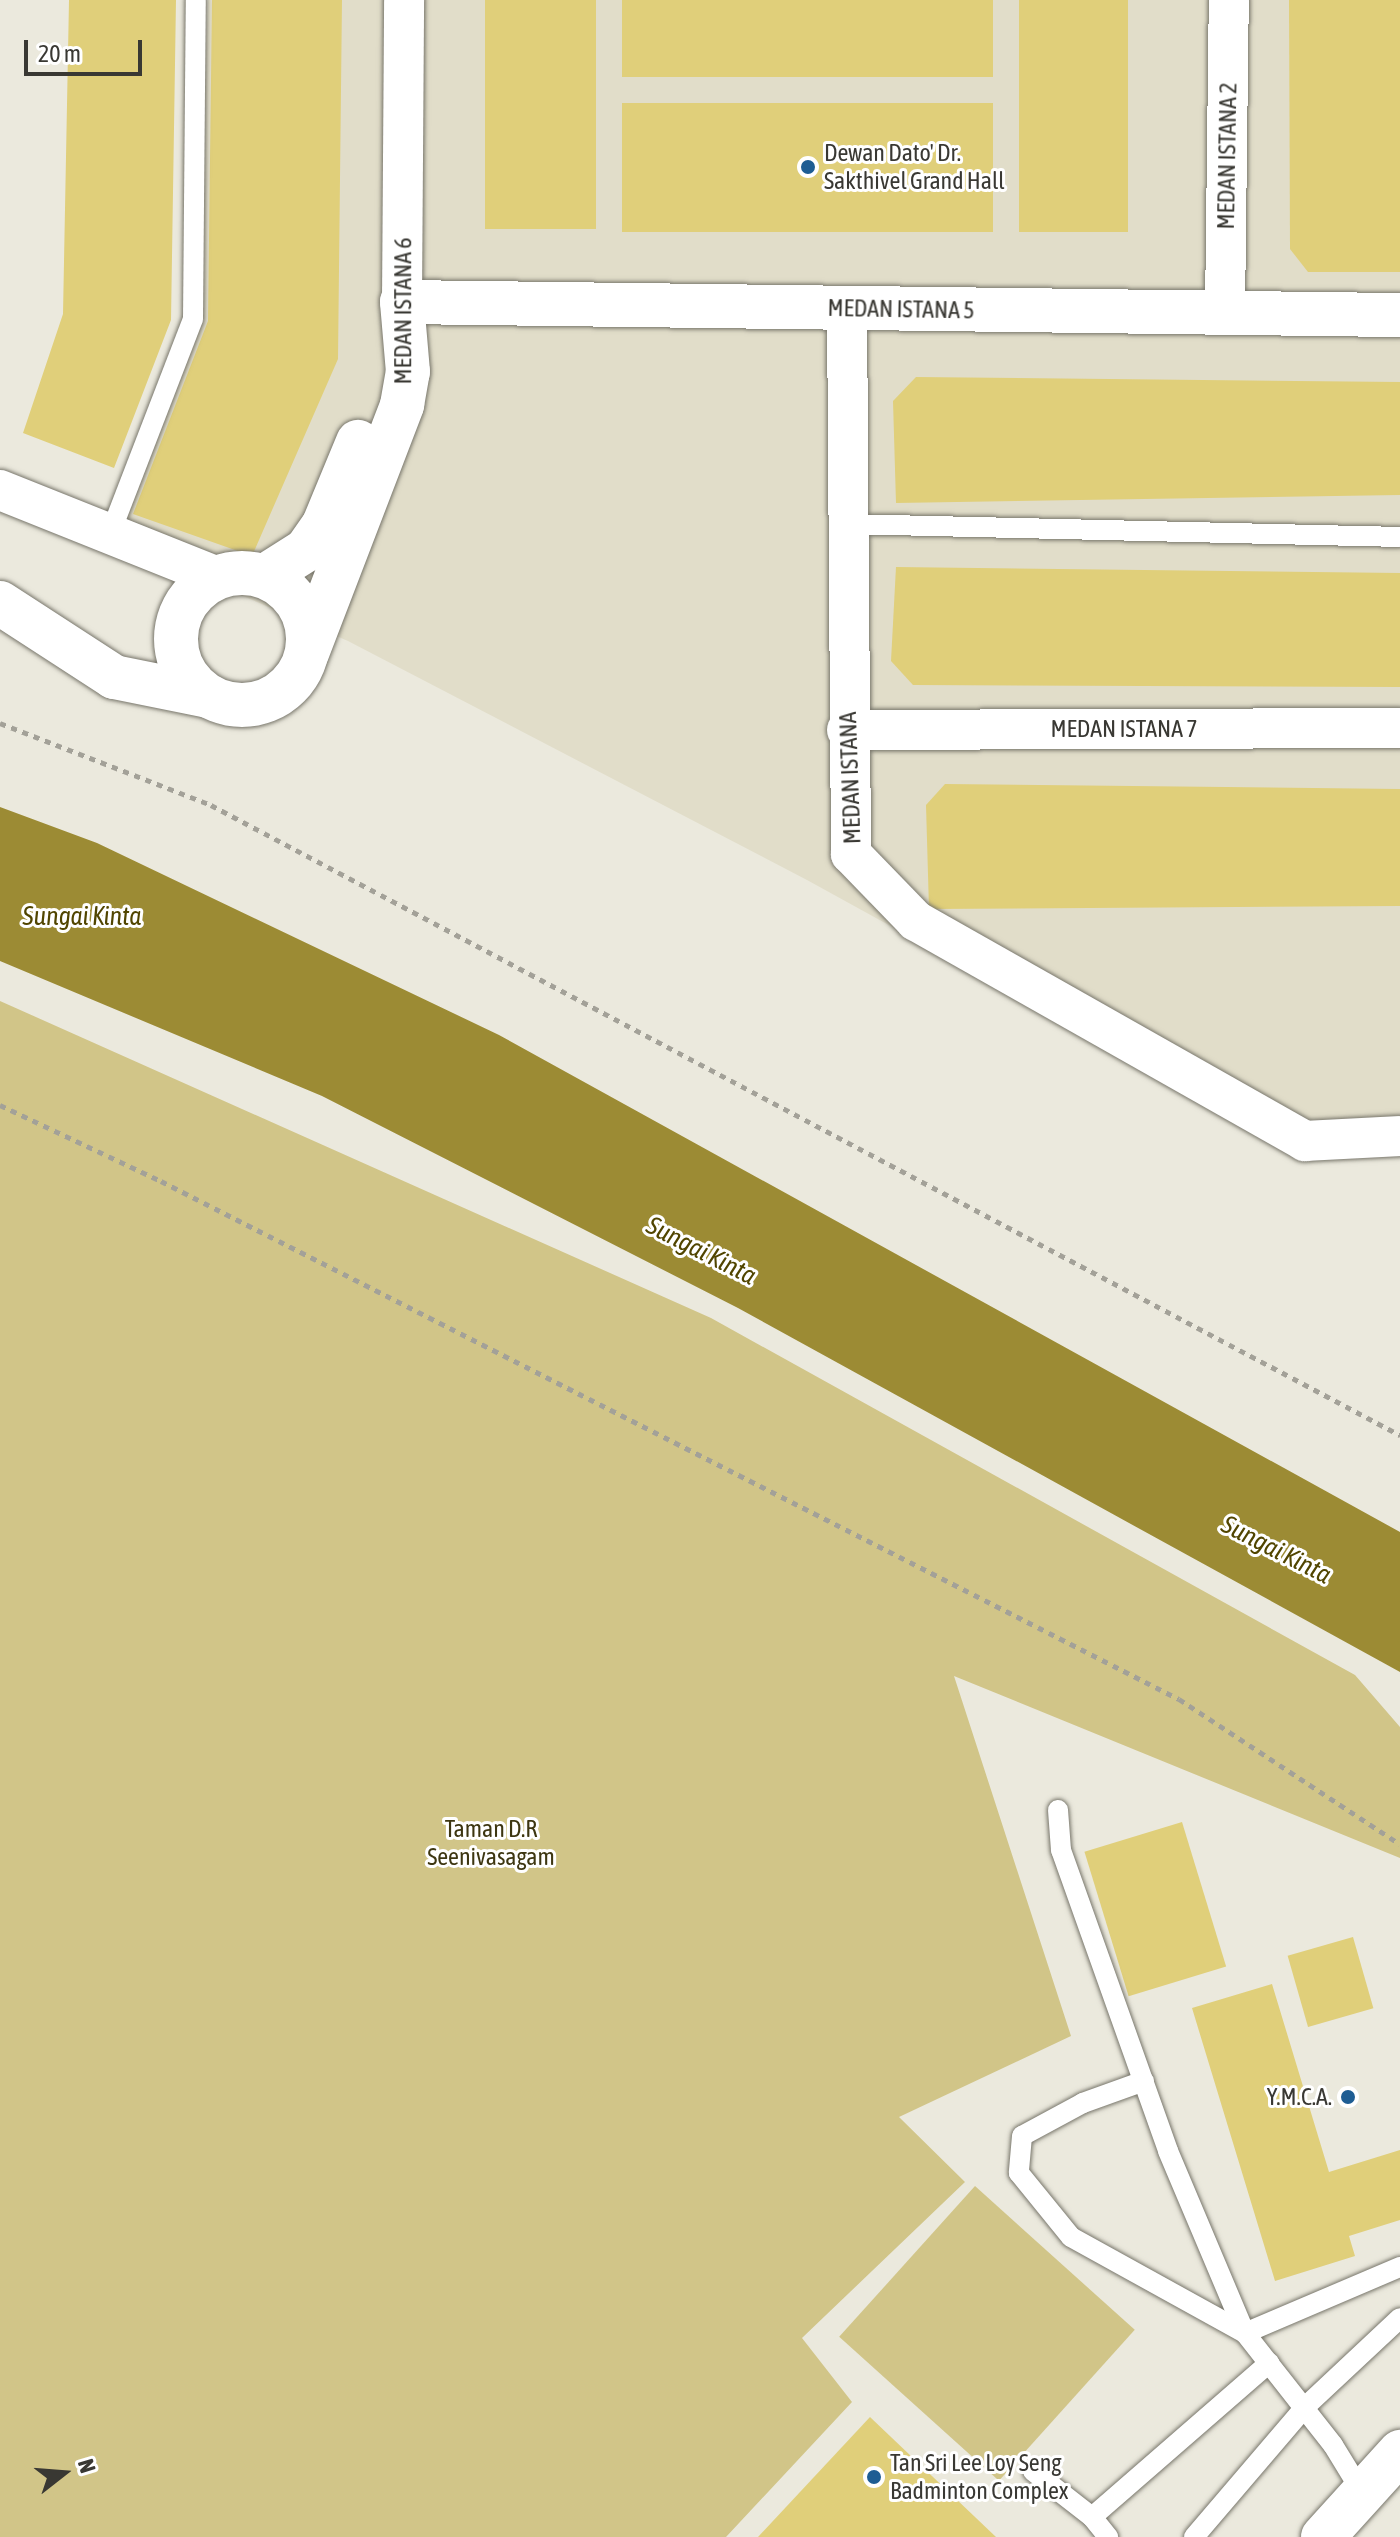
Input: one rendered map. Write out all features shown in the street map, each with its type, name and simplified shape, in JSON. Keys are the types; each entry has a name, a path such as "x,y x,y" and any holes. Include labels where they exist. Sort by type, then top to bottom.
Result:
{"street":[{"name":"MEDAN ISTANA 6","path":"307,653 402,405 408,372 402,302 404,0"},
{"name":"MEDAN ISTANA 2","path":"1225,312 1229,0"},
{"path":"0,490 217,577 265,576 306,550 324,524 373,402 402,302"},
{"name":"MEDAN ISTANA 5","path":"402,302 1400,315"},
{"name":"MEDAN ISTANA","path":"847,308 847,730 851,854 916,921 1305,1141 1400,1136"},
{"path":"0,603 114,677 208,696 228,704 269,700 287,689 307,653 304,616 295,599 265,576"},
{"path":"208,696 180,663 176,641 186,603 217,577"},
{"path":"0,603 108,654 151,652 176,641"},
{"name":"MEDAN ISTANA 7","path":"847,730 1400,728"},
{"path":"1323,2537 1400,2452"}],"lane":[{"path":"110,534 193,319 196,0"},
{"path":"846,524 1400,537"},
{"path":"1058,1810 1061,1850 1144,2081 1245,2333 1305,2407 1363,2494"},
{"path":"1144,2081 1083,2103 1022,2136 1019,2173 1071,2237 1245,2333"},
{"path":"1245,2333 1400,2267"},
{"path":"1194,2537 1305,2407 1400,2318"},
{"path":"1092,2517 1269,2363"},
{"path":"1033,2471 1092,2517 1108,2537"}],"path":[{"path":"0,723 211,805 1400,1435"},
{"path":"0,1105 161,1181 1179,1699 1400,1844"}],"shaded area":[{"path":"208,0 1400,0 1400,1155 1310,1157 807,880 348,641 108,538 195,322"}],"green space":[{"name":"Taman D.R Seenivasagam","path":"0,1001 711,1318 1355,1675 1400,1727 1400,1858 954,1676 1071,2036 899,2117 965,2182 802,2338 852,2402 726,2537 0,2537"},
{"path":"975,2186 1135,2330 999,2481 839,2337"}],"water":[{"name":"Sungai Kinta","path":"0,807 97,843 499,1035 1400,1532 1400,1672 738,1308 322,1096 0,961"}],"building":[{"path":"69,0 176,0 171,320 114,468 23,433 63,314"},
{"path":"212,0 342,0 338,359 252,556 133,514 208,321"},
{"path":"485,0 596,0 596,229 485,229"},
{"path":"622,0 993,0 993,77 622,77"},
{"path":"1019,0 1128,0 1128,232 1019,232"},
{"path":"1289,0 1400,0 1400,272 1308,272 1290,249"},
{"name":"Dewan Dato' Dr. Sakthivel Grand Hall","path":"622,103 993,103 993,232 622,232"},
{"path":"916,377 1400,382 1400,495 896,503 893,401"},
{"path":"896,567 1400,573 1400,687 913,685 891,661"},
{"path":"945,784 1400,789 1400,906 929,909 926,805"},
{"path":"1182,1822 1226,1966 1129,1996 1084,1852"},
{"path":"1353,1937 1373,2008 1308,2027 1288,1956"},
{"path":"1272,1984 1329,2172 1400,2150 1400,2220 1349,2236 1355,2256 1275,2281 1192,2008"},
{"name":"Tan Sri Lee Loy Seng Badminton Complex","path":"870,2417 996,2537 758,2537"}],"place":[{"name":"Dewan Dato' Dr. Sakthivel Grand Hall","path":"808,167"},
{"name":"Y.M.C.A.","path":"1348,2097"},
{"name":"Tan Sri Lee Loy Seng Badminton Complex","path":"874,2477"}]}
